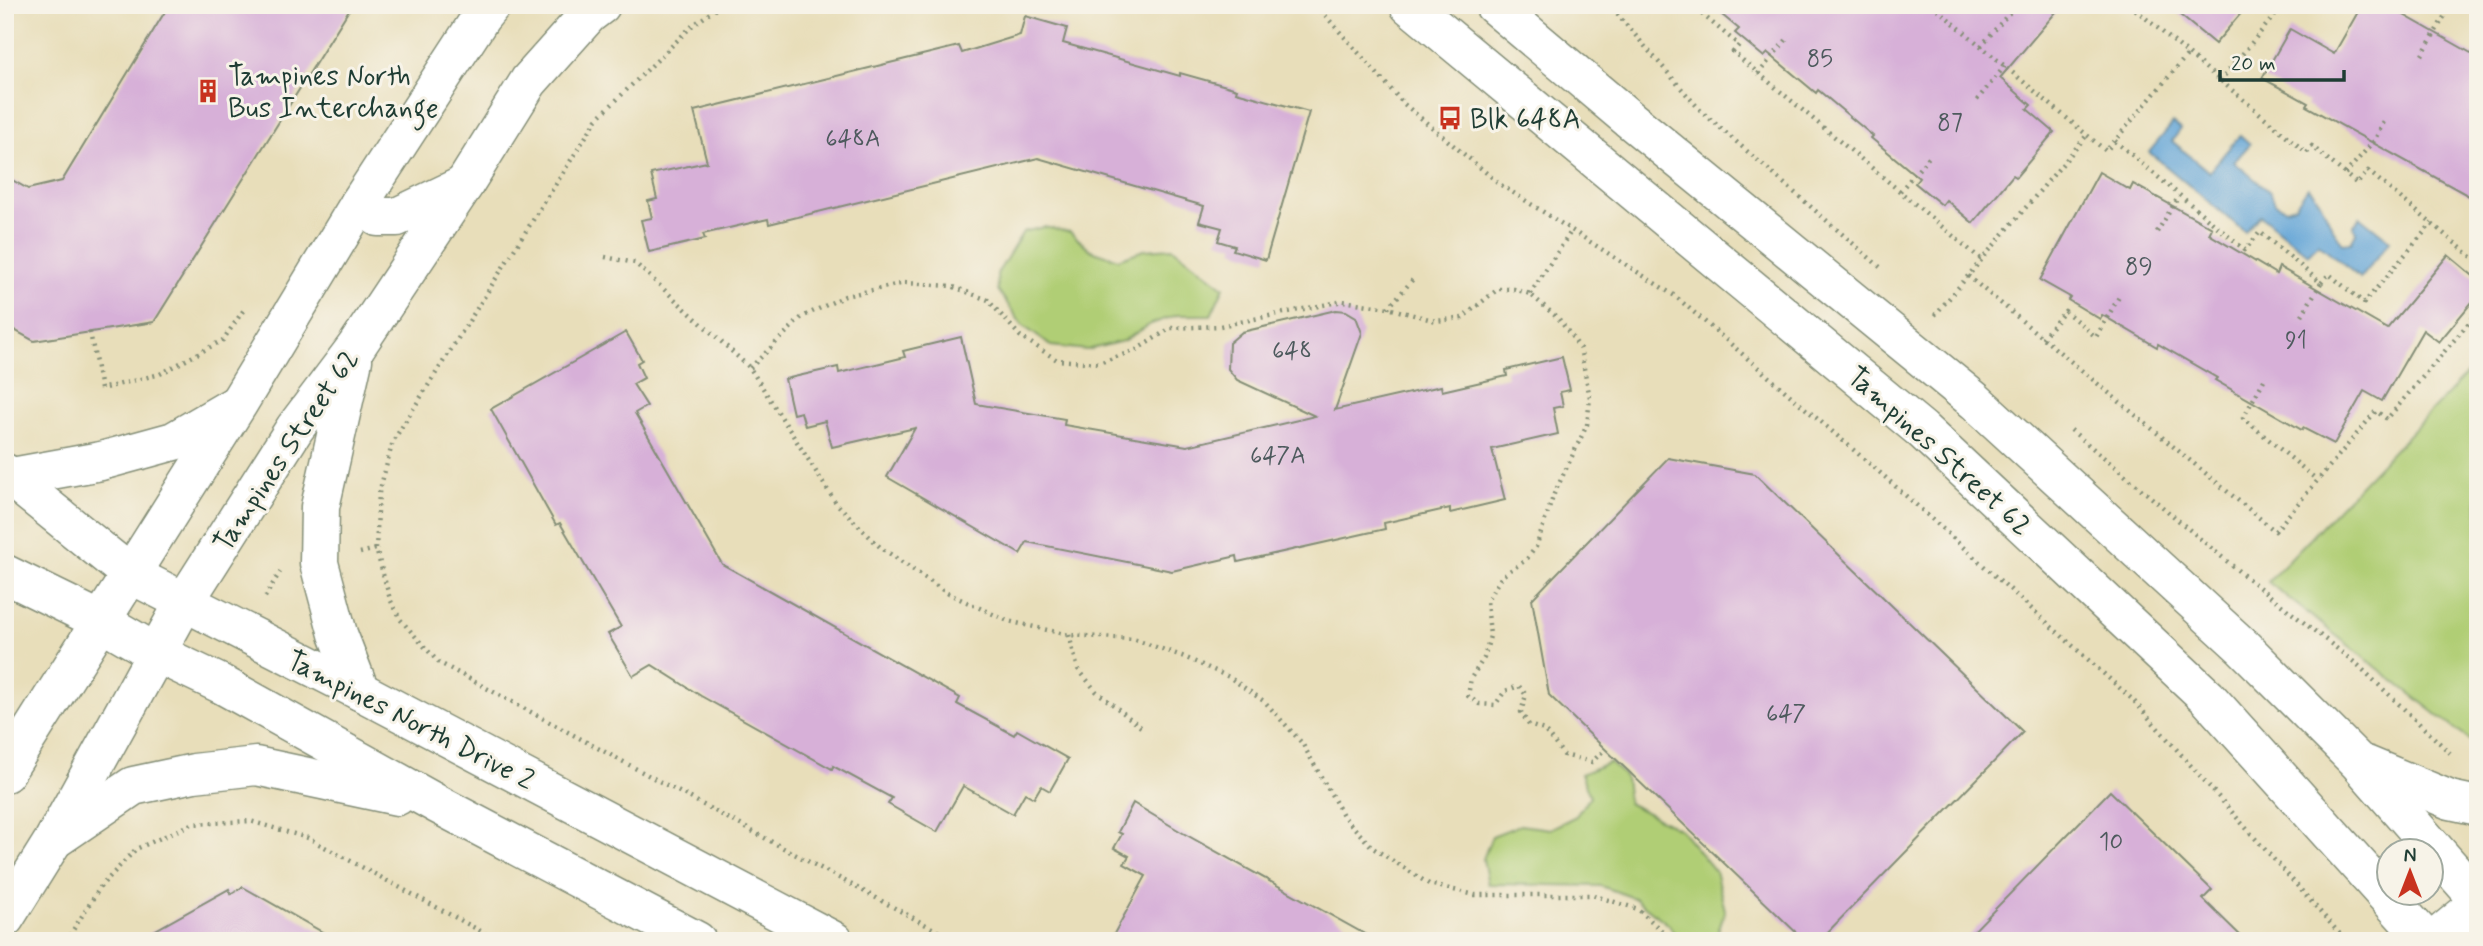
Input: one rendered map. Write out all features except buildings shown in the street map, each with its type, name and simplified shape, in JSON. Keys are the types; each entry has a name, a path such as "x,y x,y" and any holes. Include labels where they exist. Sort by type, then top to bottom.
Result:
{"street":[{"path":"5,773 238,404 359,204 491,5"},
{"name":"Tampines Street 62","path":"5,918 53,841 185,601 295,428 355,347 464,185 529,81 588,15 601,5"},
{"name":"Tampines Street 62","path":"1409,5 1922,430 2207,697 2427,941"},
{"name":"Tampines Street 62","path":"1494,5 1975,401 2243,647 2358,762 2478,902 2433,941"},
{"path":"359,204 378,217 397,217 464,185"},
{"path":"355,347 320,507 319,563 338,634 360,691"},
{"path":"8,475 101,461 174,441 238,404"},
{"name":"Tampines North Drive 2","path":"8,475 130,574 360,691 834,941"},
{"name":"Tampines North Drive 2","path":"5,574 221,684 439,805 697,941"},
{"path":"2358,762 2449,800 2478,806"},
{"path":"53,841 133,786 194,773 256,766 439,805"}],"path":[{"path":"721,5 692,26 597,119 393,441 379,493 376,549 390,599 400,619 438,662 956,941"},
{"path":"1316,5 1404,104 1501,185 1675,296 1885,477 2133,700 2346,941"},
{"path":"1606,5 1616,13 1700,111 1885,271"},
{"path":"1692,5 1739,45 1733,52 1758,74 1982,260"},
{"path":"1932,5 2106,151 2188,54"},
{"path":"1981,46 2016,5"},
{"path":"2130,5 2307,153 2312,146 2357,184 2368,171 2478,262"},
{"path":"2220,80 2283,5"},
{"path":"2422,55 2451,5"},
{"path":"2465,5 2478,10"},
{"path":"1758,74 1787,40"},
{"path":"1977,100 2005,66"},
{"path":"2346,174 2374,141 2385,120"},
{"path":"1925,307 1935,315 2087,135"},
{"path":"2115,141 2245,250 2260,232 2321,282"},
{"path":"1900,191 1929,157"},
{"path":"2157,232 2179,196"},
{"path":"2302,315 2321,282 2329,274 2364,303 2432,223"},
{"path":"1530,294 1572,230"},
{"path":"605,257 635,263 750,368 836,503 880,547 947,593 1008,621 1069,635 1133,639 1182,656 1229,677 1265,702 1302,743 1344,817 1373,848 1429,884 1475,895 1592,895 1638,909 1673,941"},
{"path":"1968,276 2274,531 2376,411 2387,419 2478,312"},
{"path":"1388,308 1415,277"},
{"path":"750,368 802,317 845,296 905,283 951,286 988,300 1020,336 1057,360 1099,363 1136,350 1171,328 1220,326 1343,301 1388,308 1436,321 1449,320 1462,318 1498,289 1514,289 1530,294 1559,319 1580,348 1590,398 1587,425 1554,494 1536,547 1525,561 1502,576 1487,600 1490,636 1484,658 1471,678 1468,696 1479,704 1494,705 1505,691 1519,687 1525,695 1521,712 1529,725 1544,730 1564,755 1592,762 1605,749"},
{"path":"2042,338 2065,311 2096,337 2119,297"},
{"path":"90,332 101,389 160,374 223,340 246,307"},
{"path":"2264,380 2243,418 2317,480"},
{"path":"2062,422 2241,573 2359,666 2454,758"},
{"path":"1069,635 1078,669 1096,691 1142,727"},
{"path":"66,941 101,886 136,849 192,824 250,821 308,838 499,941"}],"green space":[{"path":"1044,227 1070,232 1091,250 1118,259 1144,250 1173,248 1224,287 1211,315 1177,315 1151,324 1123,341 1087,350 1051,346 1022,325 998,290 997,274 1023,232"},
{"path":"2478,362 2478,747 2268,582"},
{"path":"1610,762 1625,777 1628,803 1681,830 1715,871 1725,910 1715,941 1679,941 1669,925 1634,898 1601,886 1488,884 1483,859 1492,836 1520,825 1550,829 1576,816 1590,796 1581,774"}],"water":[{"path":"2173,123 2181,129 2172,141 2209,172 2240,135 2250,144 2234,162 2270,192 2275,203 2286,209 2295,206 2308,187 2319,200 2333,230 2343,243 2351,242 2356,233 2354,225 2360,217 2390,241 2360,278 2318,243 2308,254 2260,215 2245,232 2149,152"}],"place":[{"name":"Tampines North Bus Interchange","path":"208,91"},
{"name":"Blk 648A","path":"1450,118"}]}
